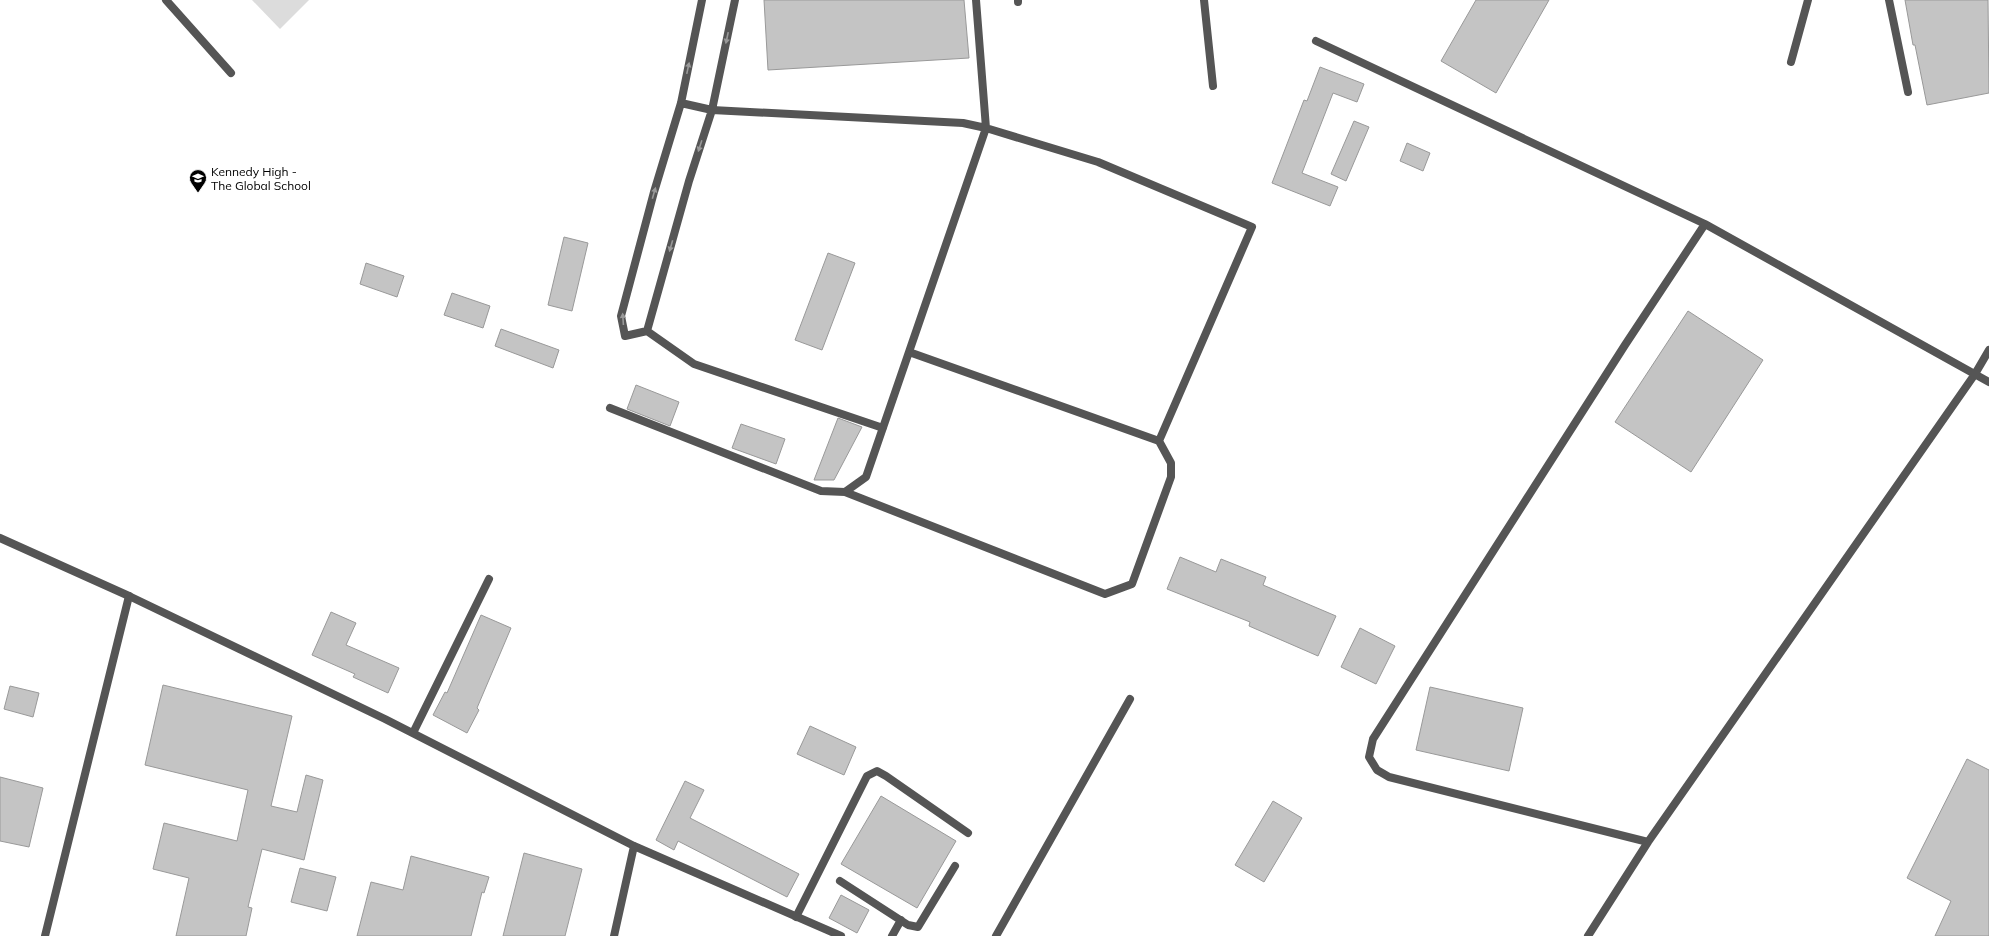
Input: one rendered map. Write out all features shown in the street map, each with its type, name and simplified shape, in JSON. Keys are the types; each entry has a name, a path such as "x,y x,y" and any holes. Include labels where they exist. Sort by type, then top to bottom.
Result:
{"street":[{"path":"166,0 231,73"},
{"path":"702,0 681,103 654,192 621,316 625,336 647,331 663,340 694,364 883,428"},
{"path":"647,331 689,182 712,110 735,0"},
{"path":"845,492 866,477 986,128 976,0"},
{"path":"1204,0 1214,86"},
{"path":"1791,62 1808,0"},
{"path":"1889,0 1908,92"},
{"path":"1316,41 1705,224 1989,382"},
{"path":"681,103 712,110 963,123 986,128 1098,162 1252,227 1159,441"},
{"path":"1648,842 1390,777 1377,770 1369,757 1373,739 1621,351 1705,224"},
{"path":"1588,936 1648,842 1975,374 1989,350"},
{"path":"610,408 822,491 845,492 1105,594 1132,584 1172,477 1171,463 1159,441 909,352"},
{"path":"0,538 128,596 412,733 634,846 841,936"},
{"path":"412,733 489,579"},
{"path":"45,936 128,596"},
{"path":"996,936 1130,699"},
{"path":"796,916 867,776 877,771 968,833"},
{"path":"614,936 634,846"},
{"path":"840,881 913,927 920,924 955,866"},
{"path":"892,936 901,920"}],"shaded area":[{"path":"252,0 309,0 280,29"}],"building":[{"path":"764,0 964,0 969,58 768,70"},
{"path":"1476,0 1549,0 1496,93 1441,61"},
{"path":"1905,0 1988,0 1989,93 1927,105 1915,45 1913,45"},
{"path":"1320,67 1364,84 1357,102 1333,93 1302,173 1338,187 1330,206 1272,183 1304,100 1307,101"},
{"path":"1354,121 1369,127 1346,181 1331,174"},
{"path":"1407,143 1430,153 1423,171 1400,161"},
{"path":"564,237 588,243 572,311 548,305"},
{"path":"828,253 855,263 822,350 795,340"},
{"path":"366,263 404,276 397,297 360,284"},
{"path":"452,293 490,306 483,328 444,315"},
{"path":"1688,311 1763,360 1691,472 1615,422"},
{"path":"501,329 559,350 553,368 495,346"},
{"path":"636,385 679,402 670,426 627,409"},
{"path":"838,418 862,427 834,480 814,480"},
{"path":"741,424 785,439 776,464 732,448"},
{"path":"1180,557 1216,572 1221,559 1266,577 1263,585 1336,616 1318,656 1249,626 1250,622 1167,589"},
{"path":"331,612 356,623 346,645 399,668 388,693 353,677 355,674 312,655"},
{"path":"481,615 511,628 477,708 479,710 467,733 433,715 445,692 447,693"},
{"path":"1360,628 1395,646 1376,684 1341,667"},
{"path":"163,685 292,716 271,806 297,812 306,775 323,780 304,860 262,849 248,907 252,908 246,936 176,936 189,878 153,869 164,823 237,841 248,790 145,765"},
{"path":"10,686 39,693 33,717 4,709"},
{"path":"1430,687 1523,708 1509,771 1416,750"},
{"path":"810,726 856,747 844,775 797,754"},
{"path":"1967,759 1989,770 1989,936 1935,936 1951,901 1907,878"},
{"path":"0,777 43,788 29,847 0,841"},
{"path":"685,781 704,790 690,818 799,874 787,897 678,841 674,850 656,840"},
{"path":"881,796 956,841 917,908 841,864"},
{"path":"1273,801 1302,818 1264,882 1235,865"},
{"path":"524,853 582,869 565,936 503,936"},
{"path":"411,856 489,877 484,893 482,892 471,936 357,936 371,882 403,890"},
{"path":"300,868 336,877 327,911 291,902"},
{"path":"841,895 869,910 857,933 829,918"}],"place":[{"name":"Kennedy High - The Global School","path":"198,193"}]}
